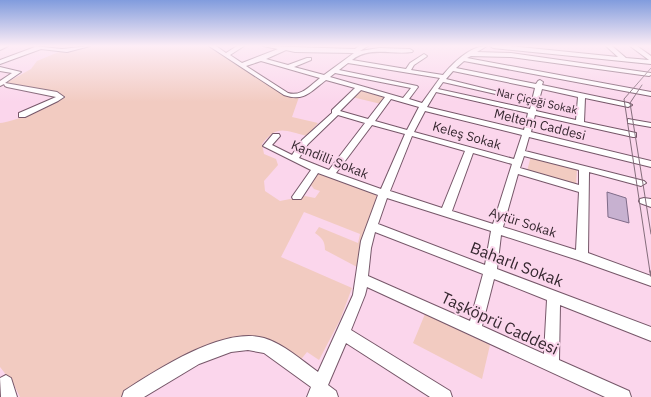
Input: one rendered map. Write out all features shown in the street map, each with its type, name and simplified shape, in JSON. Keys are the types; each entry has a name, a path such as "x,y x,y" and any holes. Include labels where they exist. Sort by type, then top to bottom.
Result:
{"street":[{"path":"242,65 286,94 295,97 302,95 342,65"},
{"name":"Meltem Caddesi","path":"280,65 424,107 526,134 651,164"},
{"path":"288,67 294,65"},
{"path":"392,65 408,70 446,76 507,81 628,105"},
{"path":"408,70 412,65"},
{"path":"130,397 188,361 217,350 248,343 259,344 270,348 321,391 363,279 364,258 372,226 409,132 435,90 446,76 458,65"},
{"path":"498,65 566,78 649,74"},
{"path":"566,78 571,65"},
{"path":"576,65 611,77 634,91 651,94"},
{"path":"611,77 619,65"},
{"path":"0,69 18,72 0,88"},
{"path":"334,71 415,87 404,100"},
{"path":"474,330 490,272 497,228 533,112 540,87 541,73"},
{"path":"446,76 500,93"},
{"path":"496,103 507,81"},
{"path":"4,85 57,94 61,96 56,100 22,115"},
{"path":"294,159 306,142 358,88"},
{"name":"Nar Çiçeği Sokak","path":"435,90 633,134"},
{"path":"580,122 582,95"},
{"path":"331,174 389,96"},
{"name":"Keleş Sokak","path":"335,113 409,132 470,150 584,190"},
{"path":"631,121 651,125"},
{"name":"Kandilli Sokak","path":"276,136 267,146 316,169 384,193"},
{"path":"446,212 470,150"},
{"path":"520,152 641,183"},
{"path":"582,256 584,168"},
{"path":"297,197 316,169"},
{"name":"Aytür Sokak","path":"384,193 582,256 651,281"},
{"name":"Baharlı Sokak","path":"372,226 651,334"},
{"name":"Taşköprü Caddesi","path":"363,279 622,397"},
{"path":"551,365 554,296"},
{"path":"343,333 444,397"},
{"path":"0,386 6,383 9,397"}],"shaded area":[{"path":"34,65 241,65 286,94 299,97 292,117 318,123 307,136 287,131 277,131 262,144 264,154 276,159 278,165 264,181 265,191 280,201 305,196 315,198 320,191 314,189 310,184 315,175 319,174 377,195 357,267 325,250 323,240 315,233 319,227 358,243 360,234 304,212 281,257 352,288 340,320 319,360 307,352 299,362 255,338 124,397 20,397 14,385 0,367 0,123 24,117 53,104 63,95 6,83 31,69"},
{"path":"359,90 387,97 381,104 352,97"},
{"path":"531,156 577,169 576,185 527,171"},
{"path":"425,314 490,345 482,379 413,343"}],"building":[{"path":"607,192 626,198 629,223 608,217"}],"tram line":[{"path":"650,272 624,99 651,68"},
{"path":"642,85 630,103 651,234"},
{"path":"650,271 651,276"}]}
